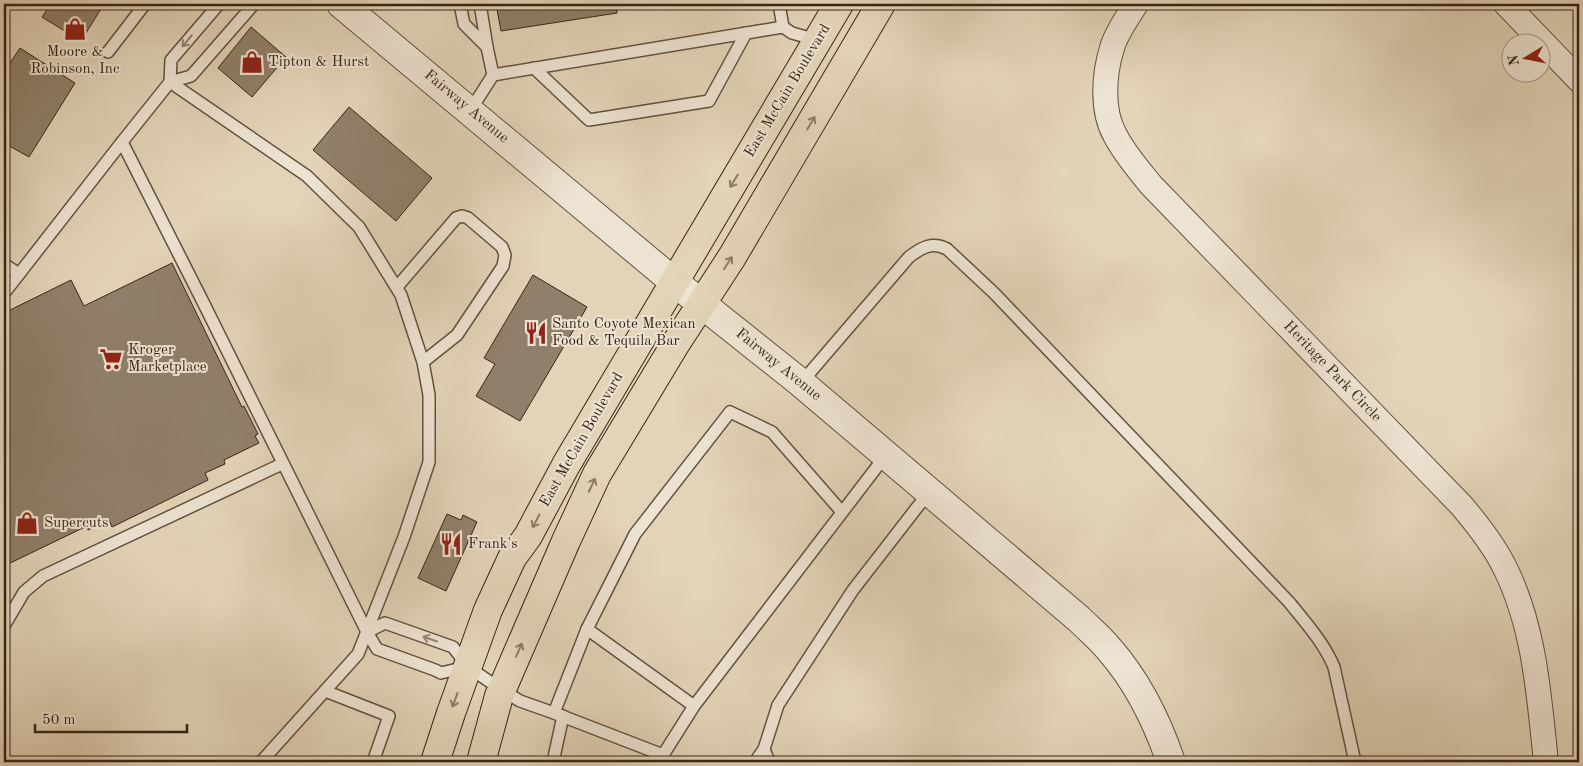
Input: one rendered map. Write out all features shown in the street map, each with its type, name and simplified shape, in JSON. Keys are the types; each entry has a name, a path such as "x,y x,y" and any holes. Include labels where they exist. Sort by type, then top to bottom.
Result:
{"main road":[{"name":"East McCain Boulevard","path":"436,762 488,610 512,558 528,536 566,465 839,4"},
{"name":"East McCain Boulevard","path":"481,762 502,690 597,474 676,342 732,257 881,4"}],"street":[{"name":"Fairway Avenue","path":"341,4 674,281 801,383 1079,619 1108,648 1144,697 1162,734 1171,762"},
{"name":"Heritage Park Circle","path":"1136,4 1112,46 1106,76 1106,100 1114,134 1151,184 1461,505 1487,536 1505,568 1517,596 1530,640 1546,762"},
{"path":"1506,4 1579,80"}],"lane":[{"path":"108,52 145,4"},
{"path":"170,82 171,60 219,4"},
{"path":"5,292 170,82 191,76 254,4"},
{"path":"460,4 464,24 487,47"},
{"path":"470,111 493,75 480,4"},
{"path":"779,4 783,28"},
{"path":"493,75 746,32 783,28 792,33 817,40"},
{"path":"534,68 589,120 709,101 746,32"},
{"path":"170,82 307,176 359,227 401,296 423,362 429,395 429,462 404,537 358,654 261,762"},
{"path":"122,142 282,464 377,649 442,673 468,667"},
{"path":"397,288 456,218 462,216 468,218 502,247 504,252 503,266 457,335 423,362"},
{"path":"801,383 909,257 924,246 941,246 946,249 994,293 1290,602 1320,640 1334,667 1355,762"},
{"path":"4,264 19,274"},
{"path":"553,762 559,714 587,629 635,534 730,412 772,432 842,512"},
{"path":"367,632 385,623 453,647 468,667 520,701 559,714 665,758 694,706 886,455"},
{"path":"4,626 24,592 43,576 282,464"},
{"path":"755,762 764,749 778,704 853,590 929,492"},
{"path":"587,629 694,706"},
{"path":"325,691 389,716 372,762"},
{"path":"764,749 769,762"}],"building":[{"name":"Moore & Robinson, Inc","path":"51,4 104,4 81,41 42,17"},
{"path":"496,4 617,4 617,13 501,31"},
{"name":"Tipton & Hurst","path":"251,27 286,57 252,97 218,68"},
{"path":"20,48 75,83 29,157 4,143 4,72"},
{"path":"349,107 432,178 396,221 313,150"},
{"name":"Kroger Marketplace","path":"172,263 242,407 244,406 258,434 255,436 259,443 224,460 225,464 205,473 208,480 112,527 109,520 88,530 87,526 4,566 4,313 71,280 84,306"},
{"name":"Santo Coyote Mexican Food & Tequila Bar","path":"533,275 587,307 520,421 476,396 495,364 484,358"},
{"name":"Frank's","path":"447,514 461,520 463,515 477,522 446,591 418,578"}],"place":[{"name":"Moore & Robinson, Inc","path":"75,29"},
{"name":"Tipton & Hurst","path":"252,62"},
{"name":"Santo Coyote Mexican Food & Tequila Bar","path":"536,333"},
{"name":"Kroger Marketplace","path":"111,359"},
{"name":"Supercuts","path":"27,523"},
{"name":"Frank's","path":"451,544"}]}
